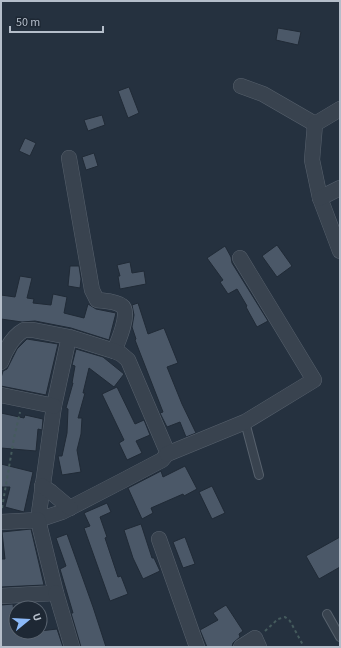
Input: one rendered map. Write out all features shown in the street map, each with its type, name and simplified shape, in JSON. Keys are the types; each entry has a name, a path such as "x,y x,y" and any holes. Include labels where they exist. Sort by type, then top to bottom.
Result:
{"street":[{"path":"241,86 263,94 315,124"},
{"path":"315,124 340,109"},
{"path":"315,124 312,160 320,198 340,251"},
{"path":"69,158 94,297 97,300 120,304 125,310 121,335 114,351"},
{"path":"320,198 340,188"},
{"path":"1,522 38,520 70,508 162,460 167,454 245,422 314,380 240,258"},
{"path":"1,362 5,352 16,336 24,330 34,330 68,337 121,354 128,360 167,454"},
{"path":"68,337 54,406 38,520 56,593 72,647"},
{"path":"1,395 54,406"},
{"path":"42,486 70,508"},
{"path":"159,539 197,647"},
{"path":"1,596 56,593"},
{"path":"241,647 257,643"}],"lane":[{"path":"245,422 259,475"},
{"path":"327,614 340,637"}],"path":[{"path":"1,512 14,438 23,400"},
{"path":"257,643 278,619 285,617 290,621 304,647"}],"building":[{"path":"278,28 301,32 298,45 276,40"},
{"path":"129,87 139,113 128,118 118,91"},
{"path":"102,115 105,125 88,131 84,120"},
{"path":"25,138 36,143 30,156 19,151"},
{"path":"94,153 98,166 86,170 82,157"},
{"path":"277,245 292,266 277,277 262,256"},
{"path":"225,246 231,257 232,263 268,321 257,327 237,289 228,294 220,282 223,280 207,258"},
{"path":"130,262 132,273 144,271 146,284 120,289 118,276 120,276 117,265"},
{"path":"70,266 79,266 81,279 80,288 68,286"},
{"path":"20,276 32,278 27,298 34,299 33,303 51,305 53,294 67,297 64,313 84,318 88,304 96,309 116,313 109,340 71,328 35,321 22,322 1,319 1,295 15,297"},
{"path":"138,303 148,334 164,328 178,363 167,367 196,433 186,437 180,422 167,427 160,413 163,412 135,340 132,327 134,315 132,305"},
{"path":"27,339 58,344 46,395 1,386 3,371 7,369 17,349"},
{"path":"76,349 103,357 124,374 114,387 89,368 83,393 85,393 78,418 82,418 81,434 77,450 81,472 62,475 58,456 62,456 67,433 68,409 66,408 73,383 75,366 72,365"},
{"path":"117,387 135,424 144,420 150,435 136,441 142,453 127,460 119,443 124,440 102,394"},
{"path":"1,413 24,418 25,415 43,419 42,430 38,429 36,451 1,448"},
{"path":"1,464 33,472 24,512 5,507 10,487 1,487"},
{"path":"185,466 197,489 184,496 183,494 151,508 153,513 142,519 128,488 161,471 163,477"},
{"path":"212,486 225,513 212,519 199,492"},
{"path":"107,503 111,512 100,517 107,537 105,538 118,577 121,576 128,594 110,601 84,528 90,526 84,513"},
{"path":"141,524 152,558 154,558 160,571 143,579 133,558 124,530"},
{"path":"31,529 44,585 1,587 1,559 5,559 2,532"},
{"path":"67,534 106,647 81,647 60,569 66,566 56,538"},
{"path":"185,537 195,564 183,568 173,542"},
{"path":"340,537 340,567 319,579 306,556"},
{"path":"8,604 8,640 48,640 48,630 57,629 63,647 1,647 1,605"},
{"path":"226,605 243,631 239,634 240,637 233,643 232,647 207,647 200,630 218,620 213,613"}]}
